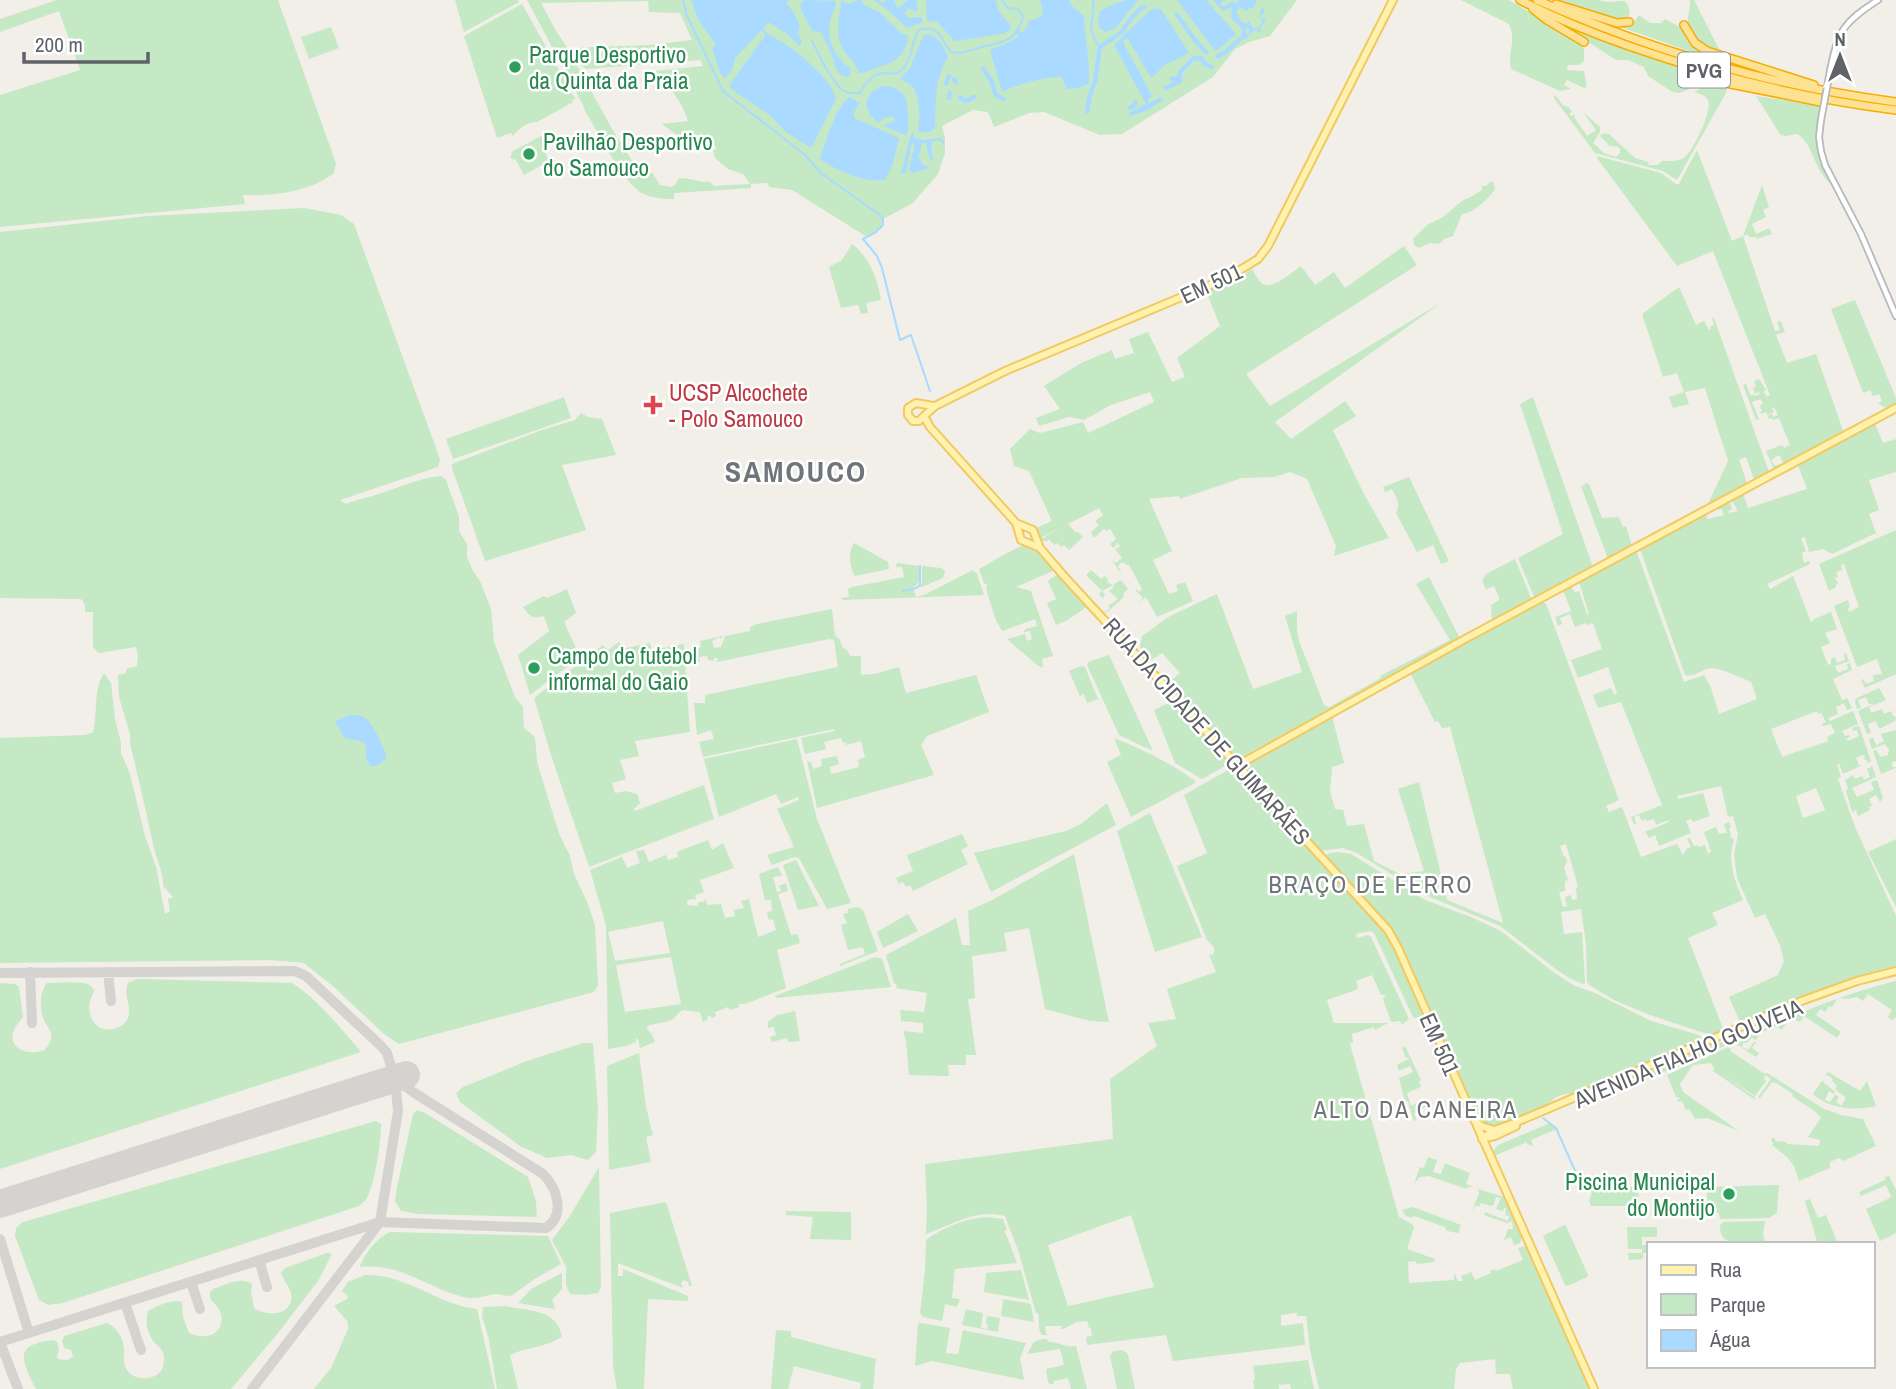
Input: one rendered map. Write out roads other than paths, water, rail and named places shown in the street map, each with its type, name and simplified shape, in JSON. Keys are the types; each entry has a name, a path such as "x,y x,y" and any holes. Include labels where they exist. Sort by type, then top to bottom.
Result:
{"highway":[{"path":"1538,0 1617,23 1629,22"},
{"name":"PVG","path":"1538,0 1623,36 1701,61 1779,82 1896,102"},
{"path":"1522,1 1584,43"},
{"name":"PVG","path":"1522,1 1606,37 1670,60 1771,87 1896,110"},
{"path":"1684,25 1693,41 1707,51 1855,96"},
{"path":"1726,83 1807,100 1884,108"}],"main road":[{"name":"EM 501","path":"916,421 935,406 1014,367 1227,278 1258,259 1273,236 1393,0"},
{"path":"930,428 909,417 908,410 913,404 935,406"},
{"path":"922,405 930,428 1016,523 1021,540 1040,548"},
{"path":"1237,764 1896,408"},
{"path":"1016,523 1033,530 1040,548"},
{"path":"1019,534 1022,528 1027,527"},
{"path":"1027,542 1034,536"},
{"name":"RUA DA CIDADE DE GUIMARÃES","path":"1040,548 1383,923 1398,948"},
{"name":"EM 501","path":"1398,948 1594,1389"},
{"name":"AVENIDA FIALHO GOUVEIA","path":"1482,1139 1494,1130 1804,1000 1857,981 1896,973"},
{"name":"AVENIDA FIALHO GOUVEIA","path":"1482,1139 1805,1003 1896,973"},
{"path":"1474,1119 1481,1126 1494,1130"},
{"path":"1490,1157 1493,1142 1502,1132"}],"street":[{"path":"1878,0 1856,15 1844,27 1838,39 1819,137 1821,151 1831,177 1861,234 1896,316"}],"water":[{"path":"692,0 789,0 786,3 800,26 800,46 770,23 763,29 818,71 833,90 836,99 811,148 731,89 730,84 765,36 764,32 761,31 735,58 733,68 725,79 712,48 716,45 698,18"},
{"path":"805,0 836,1 829,24 830,39 839,58 850,68 850,76 840,74 821,32 812,31 800,7"},
{"path":"857,0 879,12 901,33 908,36 903,51 896,59 859,73 840,43 838,31 841,2 849,4"},
{"path":"874,0 883,3 886,0 894,0 898,8 908,0 916,0 918,10 915,12 908,8 904,13 909,18 921,17 923,22 907,28"},
{"path":"926,0 996,0 999,12 1011,29 1005,33 955,41 937,22 927,21"},
{"path":"1040,0 1069,0 1084,16 1089,84 1066,89 1062,77 1054,77 1002,92 990,50 1013,40 1023,32 1029,21 1041,17 1043,11"},
{"path":"1126,0 1138,0 1116,28 1105,32 1100,29 1100,11"},
{"path":"1177,0 1206,0 1236,34 1215,51"},
{"path":"1213,0 1225,0 1220,3 1223,7 1231,2 1239,3 1238,0 1257,0 1253,9 1246,11 1240,7 1236,11 1241,22 1246,24 1249,21 1256,29 1262,23 1260,12 1264,9 1262,18 1266,20 1260,28 1261,33 1255,30 1245,39 1240,39 1244,34 1249,34 1249,29 1246,27 1244,30 1231,18 1232,7 1223,11"},
{"path":"1161,9 1189,53 1165,65 1151,78 1128,39 1124,40 1152,96 1147,101 1149,103 1161,97 1163,100 1148,110 1130,116 1129,113 1146,104 1114,45 1150,10"},
{"path":"927,34 940,42 948,57 938,83 935,128 930,132 918,132 917,95 911,85 900,79 910,68 923,36"},
{"path":"883,86 893,87 904,95 908,116 908,133 905,135 884,126 895,120 893,116 884,118 879,123 869,113 866,103 868,98"},
{"path":"850,97 860,103 854,112 854,118 899,138 892,167 885,180 859,178 820,159 836,116"},
{"path":"913,130 913,137 922,140 940,138 945,142 943,144 939,140 931,144 933,161 926,143 921,143 918,156 922,164 930,168 912,173 909,170 914,148 912,142 906,173 900,174 904,164"},
{"path":"349,715 362,716 377,735 387,758 376,766 370,766 366,758 366,746 362,741 345,738 336,724 336,721"}],"waterway":[{"path":"683,0 687,16 723,91 805,155 821,173 883,219 883,225 863,239 877,256 882,268 900,340 911,335 930,391"},
{"path":"812,41 834,81 847,92 860,93 874,76 896,74 902,70 909,60 919,30 935,31 954,53 1005,41 1016,32 1023,16 1018,9 1008,8 1002,0"},
{"path":"1093,0 1091,28 1100,47"},
{"path":"1087,111 1100,47 1122,32 1140,9 1145,7"},
{"path":"1177,15 1206,52"},
{"path":"1218,56 1240,39"},
{"path":"1172,79 1178,78 1194,58 1202,59 1211,67"},
{"path":"983,69 991,80 996,95 1004,99"},
{"path":"1166,88 1180,81 1180,75"},
{"path":"946,84 949,76"},
{"path":"949,98 950,93"},
{"path":"960,98 966,101 974,97"},
{"path":"1130,108 1135,102"},
{"path":"903,591 920,585 920,566"},
{"path":"1543,1118 1556,1128 1581,1184"}],"place":[{"name":"Parque Desportivo da Quinta da Praia","path":"515,67"},
{"name":"Pavilhão Desportivo do Samouco","path":"529,154"},
{"name":"UCSP Alcochete - Polo Samouco","path":"653,405"},
{"name":"Campo de futebol informal do Gaio","path":"534,668"},
{"name":"Piscina Municipal do Montijo","path":"1729,1194"}],"district":[{"name":"SAMOUCO","path":"796,471"},
{"name":"BRAÇO DE FERRO","path":"1371,884"},
{"name":"ALTO DA CANEIRA","path":"1416,1109"}]}
